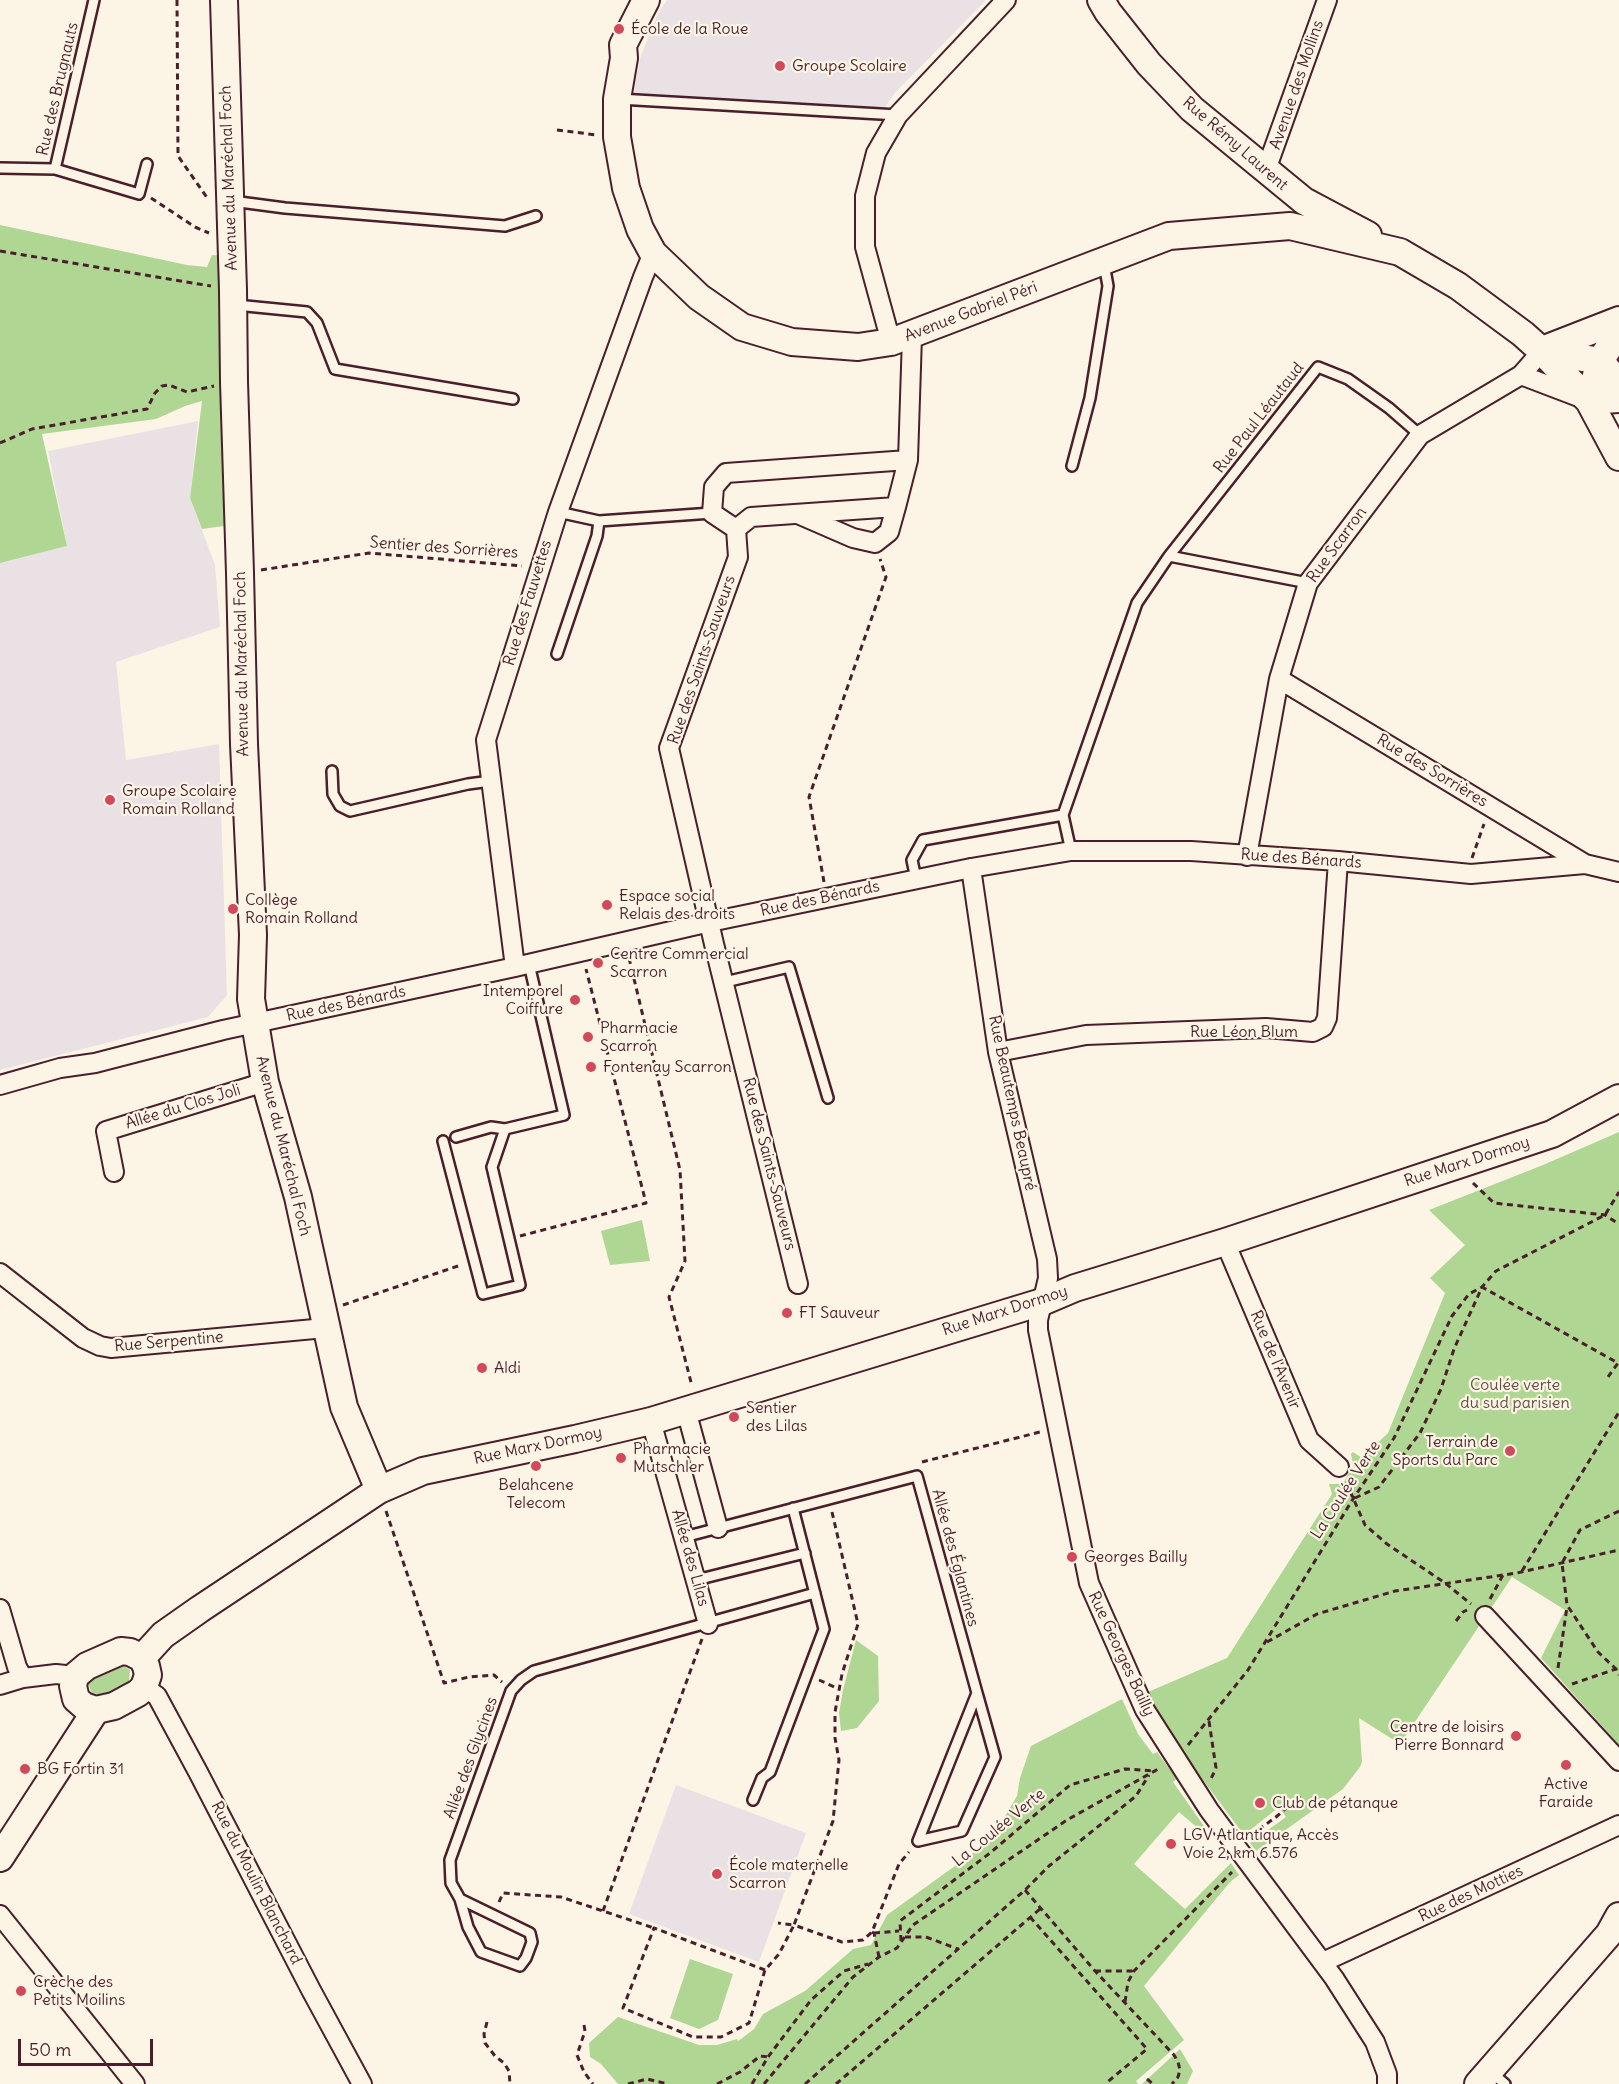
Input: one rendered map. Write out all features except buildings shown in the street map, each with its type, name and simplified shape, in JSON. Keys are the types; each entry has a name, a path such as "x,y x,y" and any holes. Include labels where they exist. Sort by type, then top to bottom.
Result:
{"main road":[{"name":"Avenue du Maréchal Foch","path":"224,0 221,202 231,233 244,744 253,935 251,999 265,1082 298,1197 344,1407 379,1490"},
{"name":"Avenue Gabriel Péri","path":"646,0 623,45 624,58 617,99 617,137 626,188 640,229 653,254 699,297 742,327 792,342 858,347 902,339 1169,236 1290,226 1400,252 1458,286 1523,334 1542,351 1589,401 1619,457"},
{"name":"Rue Rémy Laurent","path":"1101,0 1149,64 1192,109 1304,201 1400,252"},
{"path":"1290,226 1304,201"},
{"path":"1542,351 1619,320"},
{"path":"1619,332 1600,361 1589,401 1619,399"},
{"path":"1542,351 1600,361 1619,383"},
{"name":"Rue Marx Dormoy","path":"142,1658 163,1635 379,1490 423,1471 575,1439 651,1420 1042,1302 1075,1288 1225,1242 1552,1134 1619,1098"},
{"path":"0,1858 94,1714 114,1706 138,1693 144,1687 148,1675 142,1658 130,1652 121,1651 87,1666 75,1676 73,1686 76,1698 94,1714"},
{"path":"1490,2080 1616,1931"}],"street":[{"path":"796,513 853,538 875,543 889,532 908,460 902,339 865,247 865,196 876,153 898,115 1006,0"},
{"name":"Avenue des Mollins","path":"1266,170 1327,0"},
{"name":"Rue des Fauvettes","path":"522,965 486,740 539,567 653,254"},
{"name":"Rue Scarron","path":"1247,856 1279,679 1308,583 1420,435 1521,375 1542,351"},
{"path":"1521,375 1589,401"},
{"path":"896,507 751,517 736,529 712,513 714,487 726,473 908,460"},
{"name":"Rue des Saints-Sauveurs","path":"736,529 738,557 669,748 798,1284"},
{"name":"Rue des Sorrières","path":"1279,679 1491,806 1512,826 1585,864"},
{"name":"Rue des Bénards","path":"0,1085 60,1068 96,1063 255,1023 710,922 971,868 1071,851 1191,851 1466,873 1585,864 1619,872"},
{"name":"Rue Léon Blum","path":"998,1052 1086,1035 1266,1028 1313,1032 1323,1027 1327,1018 1338,861"},
{"name":"Rue Beautemps Beaupré","path":"971,868 998,1052 1047,1259 1048,1278 1042,1302"},
{"name":"Allée du Clos Joli","path":"114,1172 106,1131 265,1082"},
{"name":"Rue de l'Avenir","path":"1225,1242 1309,1440 1339,1467"},
{"name":"Rue Serpentine","path":"0,1273 83,1338 100,1346 111,1348 326,1328"},
{"name":"Rue Georges Bailly","path":"1042,1302 1038,1330 1089,1583 1145,1710 1198,1793 1323,1962 1375,2042 1387,2074 1387,2084"},
{"path":"691,1408 718,1528"},
{"name":"Allée des Lilas","path":"651,1420 708,1623"},
{"path":"0,1610 17,1667 23,1678"},
{"path":"1485,1616 1619,1761"},
{"path":"0,1685 23,1678 56,1674 75,1676"},
{"name":"Rue du Moulin Blanchard","path":"144,1687 157,1696 362,2084"},
{"name":"Rue des Motties","path":"1323,1962 1619,1825"},
{"path":"0,1915 135,2084"}],"lane":[{"name":"Rue des Brugnauts","path":"94,0 55,169 140,194"},
{"path":"617,99 898,115"},
{"path":"140,194 147,165"},
{"path":"0,168 55,169"},
{"path":"221,202 505,226 536,216"},
{"path":"1072,466 1090,398 1108,286 1104,261"},
{"path":"233,297 307,312 317,323 335,369 513,399"},
{"name":"Rue Paul Léautaud","path":"1064,815 1137,603 1169,556 1318,367 1348,379 1389,408 1420,435"},
{"path":"558,512 599,521 712,513"},
{"path":"557,654 597,536 599,521"},
{"path":"1169,556 1308,583"},
{"path":"332,771 333,794 339,806 350,812 468,784 491,781"},
{"path":"916,879 912,860 923,840 1064,815 1071,851"},
{"path":"456,1137 491,1127 505,1129 564,1115 522,965"},
{"path":"725,982 789,967 828,1098"},
{"path":"443,1142 483,1294 520,1285 492,1167 505,1129"},
{"name":"Allée des Églantines","path":"684,1537 917,1476 995,1756 962,1831 918,1841"},
{"path":"753,1800 762,1778 770,1772 824,1629 793,1508"},
{"path":"696,1580 805,1553"},
{"name":"Allée des Lilas","path":"708,1623 815,1593"},
{"name":"Allée des Glycines","path":"460,1899 530,1933 532,1942 520,1966 481,1952 468,1927 460,1899 451,1883 450,1860 511,1691 534,1671 708,1623"},
{"path":"918,1841 977,1693"}],"path":[{"path":"177,0 178,156 221,202"},
{"path":"557,130 617,137"},
{"path":"140,194 206,233 231,233"},
{"path":"0,251 233,297"},
{"path":"0,443 32,429 147,409 155,393 162,386 169,385 187,392 234,382"},
{"path":"827,898 809,797 886,577 875,543"},
{"name":"Sentier des Sorrières","path":"240,573 369,553 539,567"},
{"path":"1466,873 1491,806"},
{"path":"625,941 680,1170 685,1261 669,1297 691,1408"},
{"path":"510,1238 645,1203 581,951"},
{"path":"1455,1166 1494,1203 1605,1215 1619,1224"},
{"path":"1605,1215 1619,1192"},
{"name":"La Coulée Verte","path":"1181,1752 1248,1670 1353,1499 1394,1438 1452,1317 1469,1294 1482,1287 1496,1271 1605,1215"},
{"path":"359,1299 475,1260"},
{"path":"1353,1499 1379,1487 1420,1433 1441,1389 1454,1349 1482,1287 1619,1362 1608,1377"},
{"path":"1521,1572 1619,1412"},
{"path":"917,1476 914,1464 1056,1428"},
{"path":"1339,1467 1365,1525 1387,1544 1445,1583 1485,1616"},
{"path":"379,1490 444,1683 470,1677 494,1675 511,1691"},
{"path":"654,1928 623,2008 693,2037 721,2037 749,2023 765,1970 779,1954 794,1925 833,1821 839,1760 835,1738 835,1712 839,1689 858,1624 829,1499"},
{"path":"1618,1669 1555,1690 1568,1605 1562,1563 1580,1530 1619,1511"},
{"path":"1265,1642 1317,1614 1395,1591 1521,1572 1619,1550"},
{"path":"1568,1605 1598,1652 1618,1669 1619,1675"},
{"path":"603,1911 708,1623"},
{"path":"806,1675 839,1689"},
{"path":"1198,1793 1209,1783 1216,1768 1208,1720"},
{"name":"La Coulée Verte","path":"764,2084 853,1977 897,1948 913,1924 1068,1820 1156,1771 1125,1769 1070,1785 990,1853 900,1921 899,1931"},
{"path":"805,2084 959,1949 1049,1866 1136,1796 1149,1774"},
{"path":"1125,2002 1128,1982 1134,1971 1241,1852 1300,1796"},
{"path":"778,1923 794,1925 842,1942 863,1940 873,1932 899,1864 918,1841"},
{"path":"1025,1890 1095,1971 1179,2062 1178,2077 1172,2084"},
{"path":"492,1915 503,1893 561,1897 654,1928 765,1970"},
{"path":"836,2084 1040,1909"},
{"path":"1030,1917 1147,2049 1105,2084"},
{"path":"873,1932 899,1931 901,1943"},
{"path":"873,1932 879,1958"},
{"path":"905,1936 926,1937 959,1949"},
{"name":"La Coulée Verte","path":"752,2084 768,2057 811,2000 844,1971 872,1964"},
{"path":"1095,1971 1134,1971"},
{"path":"487,2022 484,2034 485,2043 509,2071 510,2084"},
{"path":"584,2025 585,2031 577,2055 584,2072 593,2084"},
{"path":"717,2084 740,2072 760,2056 768,2057"},
{"path":"628,2084 647,2079 668,2084"},
{"path":"1147,2079 1153,2084"}],"shaded area":[{"name":"Groupe Scolaire","path":"667,0 986,0 896,92 875,121 630,107 641,55 659,12"},
{"name":"Groupe Scolaire Romain Rolland","path":"198,421 190,498 215,565 220,627 116,662 126,760 219,744 227,995 208,1017 0,1070 0,563 67,546 48,451"},
{"name":"École maternelle Scarron","path":"676,1785 806,1833 759,1962 629,1914"}],"green space":[{"path":"0,225 187,265 207,267 212,255 226,256 227,389 220,392 224,526 202,529 190,498 202,401 156,419 42,434 67,546 0,563"},
{"name":"Coulée verte du sud parisien","path":"1619,1132 1619,1745 1541,1658 1565,1610 1512,1577 1400,1744 1359,1718 1362,1762 1343,1789 1256,1851 1250,1843 1286,1817 1279,1807 1244,1835 1194,1768 1190,1770 1148,1692 1227,1658 1332,1494 1329,1484 1343,1484 1348,1474 1354,1469 1351,1454 1353,1452 1362,1458 1388,1433 1445,1293 1430,1278 1465,1245 1429,1210"},
{"path":"642,1220 650,1261 610,1265 601,1231"},
{"path":"856,1640 878,1656 879,1701 857,1728 841,1731 839,1713"},
{"path":"121,1664 130,1670 129,1683 104,1696 92,1693 88,1684 90,1677"},
{"path":"1122,1699 1138,1734 1153,1754 1157,1752 1177,1779 1173,1782 1204,1826 1200,1830 1179,1812 1134,1864 1185,1909 1231,1863 1239,1875 1230,1882 1144,1986 1184,2040 1136,2081 1138,2084 618,2084 601,2064 590,2057 589,2043 618,2017 699,2045 717,2045 741,2039 754,2029 763,2014 805,1991 853,1949 871,1945 887,1915 991,1840 1017,1796 1020,1778 1031,1746"},
{"path":"690,1959 733,1974 718,2020 699,2029 670,2018"},
{"path":"1180,2049 1193,2071 1187,2084 1142,2084"}],"place":[{"name":"École de la Roue","path":"619,29"},
{"name":"Groupe Scolaire","path":"780,66"},
{"name":"Groupe Scolaire Romain Rolland","path":"110,800"},
{"name":"Espace social Relais des droits","path":"607,905"},
{"name":"Collège Romain Rolland","path":"233,909"},
{"name":"Centre Commercial Scarron","path":"598,963"},
{"name":"Intemporel Coiffure","path":"575,1000"},
{"name":"Pharmacie Scarron","path":"588,1037"},
{"name":"Fontenay Scarron","path":"591,1067"},
{"name":"FT Sauveur","path":"787,1313"},
{"name":"Aldi","path":"482,1368"},
{"name":"Sentier des Lilas","path":"734,1417"},
{"name":"Terrain de Sports du Parc","path":"1510,1451"},
{"name":"Pharmacie Mutschler","path":"621,1458"},
{"name":"Belahcene Telecom","path":"536,1466"},
{"name":"Georges Bailly","path":"1072,1557"},
{"name":"Centre de loisirs Pierre Bonnard","path":"1516,1736"},
{"name":"Active Faraide","path":"1566,1765"},
{"name":"BG Fortin 31","path":"25,1769"},
{"name":"Club de pétanque","path":"1260,1803"},
{"name":"LGV Atlantique, Accès Voie 2, km 6.576","path":"1171,1844"},
{"name":"École maternelle Scarron","path":"717,1874"},
{"name":"Crèche des Petits Moilins","path":"21,1991"}]}
